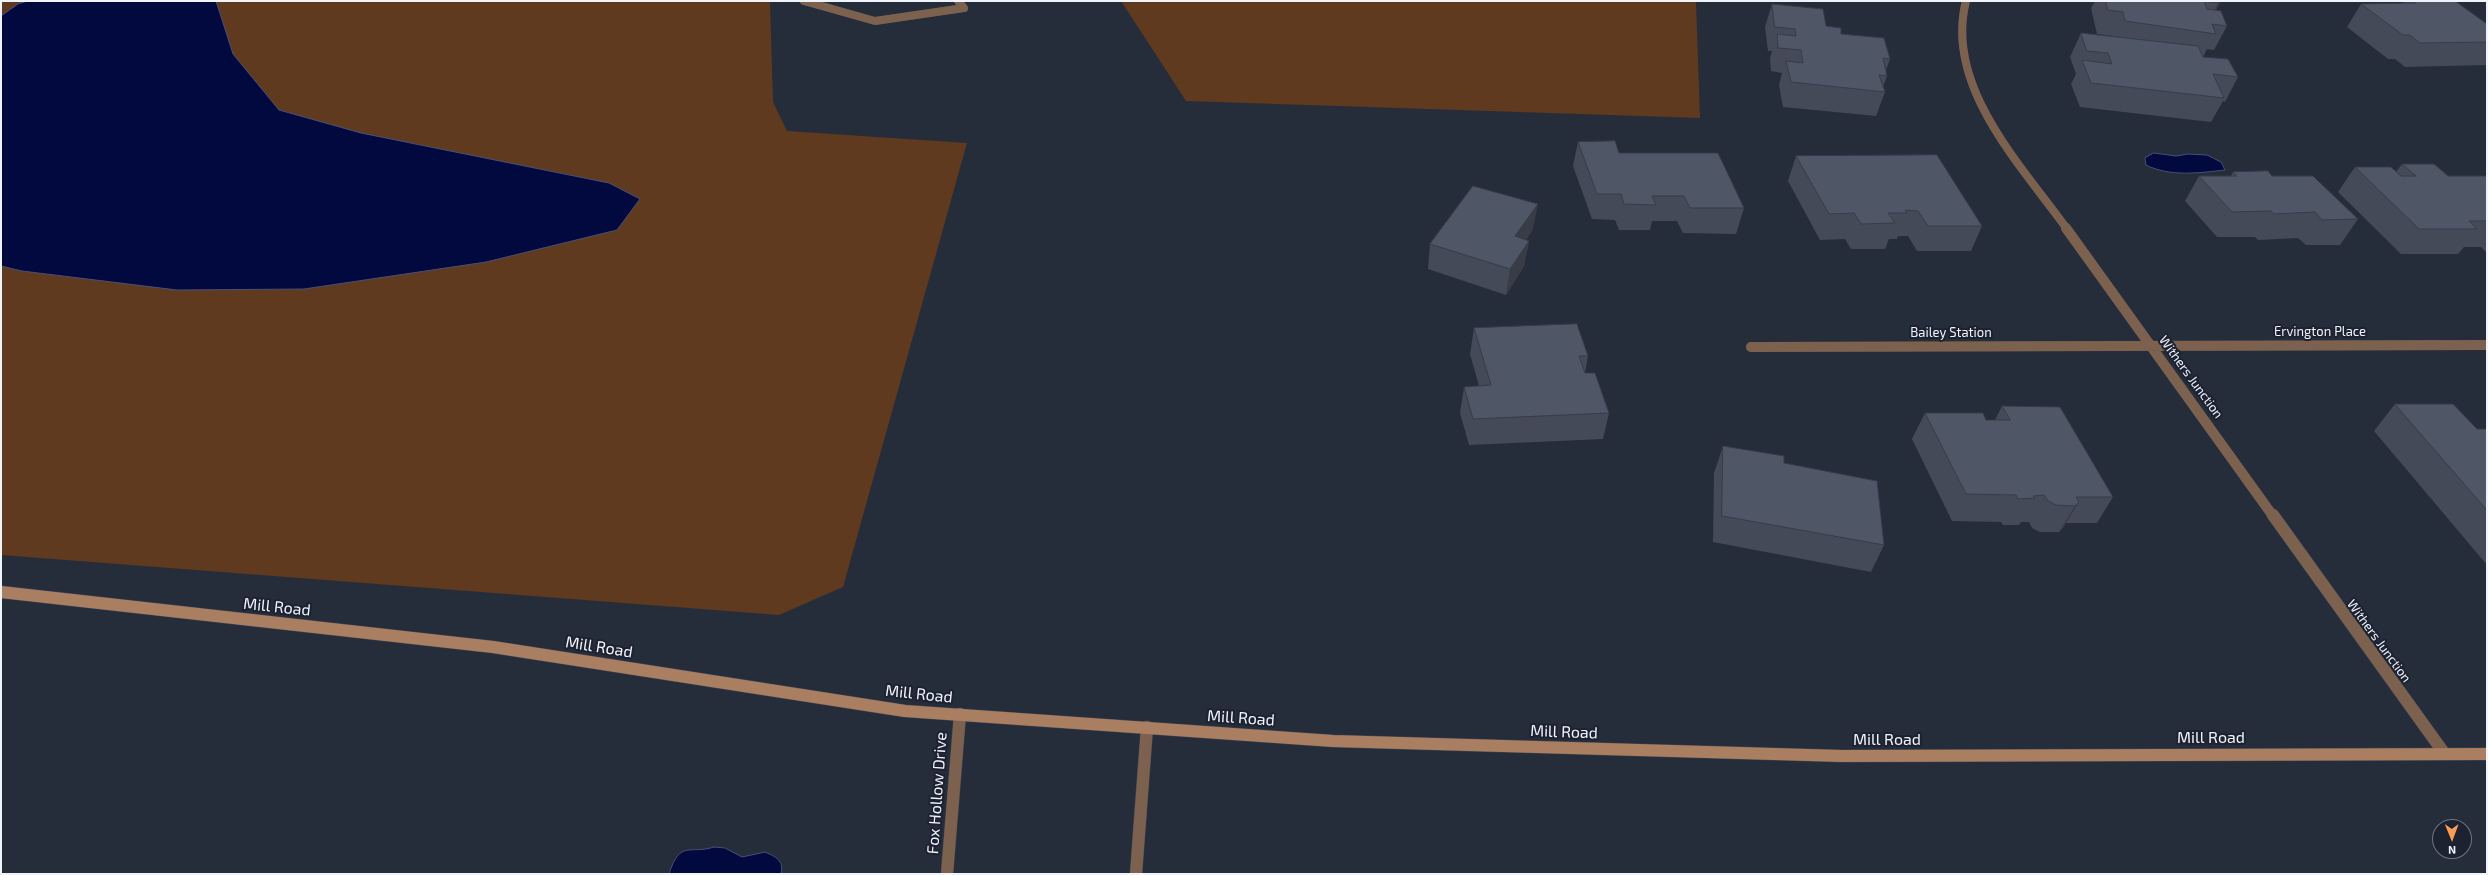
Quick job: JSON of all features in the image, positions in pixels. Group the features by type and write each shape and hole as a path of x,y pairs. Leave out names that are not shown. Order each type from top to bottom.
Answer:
{"street":[{"path":"804,1 875,21 964,8 958,1"},
{"name":"Withers Junction","path":"1966,1 1962,12 1959,34 1976,96 1995,129 2152,345 2444,753"},
{"name":"Ervington Place","path":"2152,345 2487,345"},
{"name":"Bailey Station","path":"1751,347 2152,345"},
{"name":"Mill Road","path":"1,592 493,647 905,711 1333,741 1842,756 2487,754"},
{"name":"Fox Hollow Drive","path":"948,874 960,714"},
{"path":"1136,874 1147,727"}],"shaded area":[{"path":"1,1 770,1 773,102 787,131 967,143 843,587 779,615 1,555"},
{"path":"28,1 216,1 233,54 279,110 361,133 609,183 640,199 617,230 486,262 304,289 177,290 22,271 1,266 1,16 18,4"},
{"path":"1121,1 1696,1 1700,118 1186,101"},
{"path":"2154,153 2176,156 2188,154 2207,155 2221,162 2225,170 2175,173 2155,169 2146,165 2145,158"},
{"path":"714,847 725,848 742,857 765,852 776,857 780,862 782,869 781,874 669,874 677,856 682,852 687,850"}],"building":[{"path":"2106,1 2204,1 2207,9 2221,11 2227,26 2212,24 2216,34 2125,21 2123,12 2108,10"},
{"path":"2204,1 2218,1 2218,3"},
{"path":"2413,1 2455,1 2487,24 2487,42 2420,43 2410,35 2403,35 2361,4 2415,3"},
{"path":"1772,4 1823,9 1826,26 1841,28 1841,34 1884,38 1890,59 1883,58 1887,76 1879,75 1885,92 1791,82 1786,61 1803,63 1801,50 1778,48 1777,34 1796,36 1795,29 1775,27"},
{"path":"2081,33 2198,46 2203,57 2228,59 2238,77 2213,74 2224,98 2091,83 2082,60 2112,64 2108,53 2087,51"},
{"path":"1615,141 1619,153 1718,153 1744,208 1690,208 1684,196 1652,196 1656,205 1624,204 1621,194 1597,194 1578,142"},
{"path":"1937,155 1982,226 1928,226 1918,211 1905,210 1907,213 1888,213 1895,223 1861,224 1854,213 1829,214 1796,156"},
{"path":"2402,164 2434,164 2448,176 2487,176 2487,221 2469,221 2477,229 2419,229 2355,167 2391,167 2401,176 2416,176"},
{"path":"2268,171 2272,176 2313,176 2358,219 2322,220 2315,212 2274,214 2271,211 2232,212 2199,176 2237,176 2233,172"},
{"path":"1473,186 1538,204 1515,236 1529,241 1510,269 1430,244"},
{"path":"1577,324 1588,356 1579,356 1585,373 1595,373 1609,413 1473,419 1464,387 1491,385 1474,328"},
{"path":"2395,404 2453,404 2477,429 2487,429 2487,510"},
{"path":"2002,406 2060,407 2113,497 2076,497 2079,502 2075,506 2056,505 2048,501 2044,495 2033,496 2035,498 2018,499 2016,495 1966,494 1925,413 1983,413 1986,420 2010,420"},
{"path":"1723,446 1784,456 1784,463 1877,481 1884,545 1722,516"}]}
